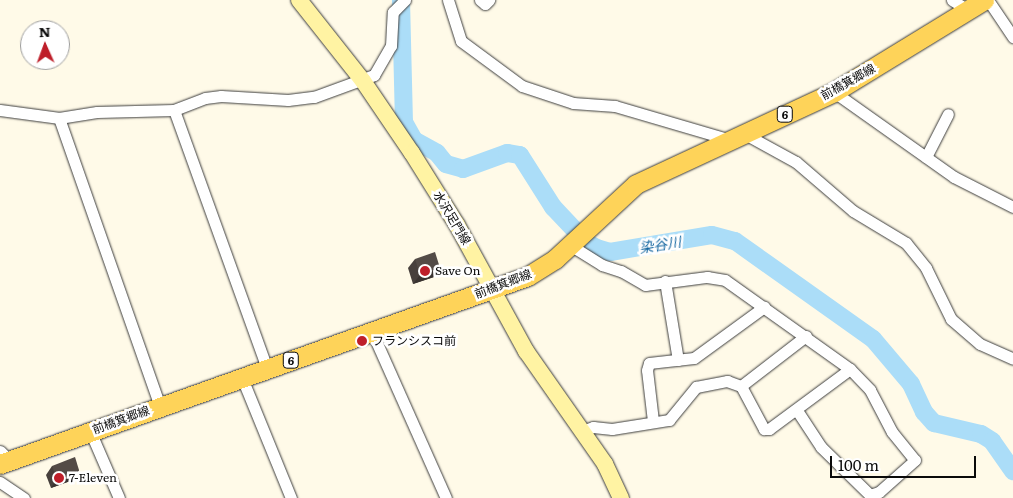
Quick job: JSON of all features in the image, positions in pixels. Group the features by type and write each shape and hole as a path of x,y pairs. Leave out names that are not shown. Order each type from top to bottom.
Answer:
{"main road":[{"name":"水沢足門線","path":"299,0 363,81 457,225 526,351 605,464 620,498"},
{"name":"前橋箕郷線","path":"3,458 90,431 242,378 492,289 544,267 636,184 735,136 834,92 960,5 986,0"}],"street":[{"path":"0,110 58,118 97,112 174,110 205,98 221,96 288,100 314,97 363,81 374,75 388,57 393,12 405,0"},
{"path":"462,0 450,3 461,42 522,86 573,103 615,106 735,136 796,162 853,211 906,243 926,268 951,319 980,344 1013,359"},
{"path":"480,0 485,4 489,0"},
{"path":"986,0 1013,37"},
{"path":"834,92 954,177 1013,207"},
{"path":"174,110 267,369"},
{"path":"926,157 948,114"},
{"path":"58,118 160,406"},
{"path":"572,243 602,265 622,271 645,285 707,276 725,280 850,369 870,390 892,432 915,460 875,495 870,495 821,447 796,409"},
{"path":"665,281 678,360"},
{"path":"653,421 647,370 649,363 694,358 711,348 764,307"},
{"path":"372,332 446,498"},
{"path":"741,386 806,336"},
{"path":"582,431 593,427 612,429 653,421 669,420 696,387 727,381 741,386 764,429 769,429 850,369"},
{"path":"242,378 291,498"},
{"path":"90,431 120,498"},
{"path":"0,482 24,498"}],"building":[{"path":"435,252 440,268 420,275 415,259"},
{"path":"75,457 79,470 57,479 52,466"}],"waterway":[{"name":"染谷川","path":"401,0 404,122 414,140 437,153 446,164 463,169 507,153 520,155 553,207 586,242 597,248 610,252 712,235 735,241 873,339 911,384 924,412 934,423 981,434 992,441 1013,471"}],"place":[{"name":"Save On","path":"425,271"},
{"name":"フランシスコ前","path":"362,341"},
{"name":"7-Eleven","path":"59,478"}]}
